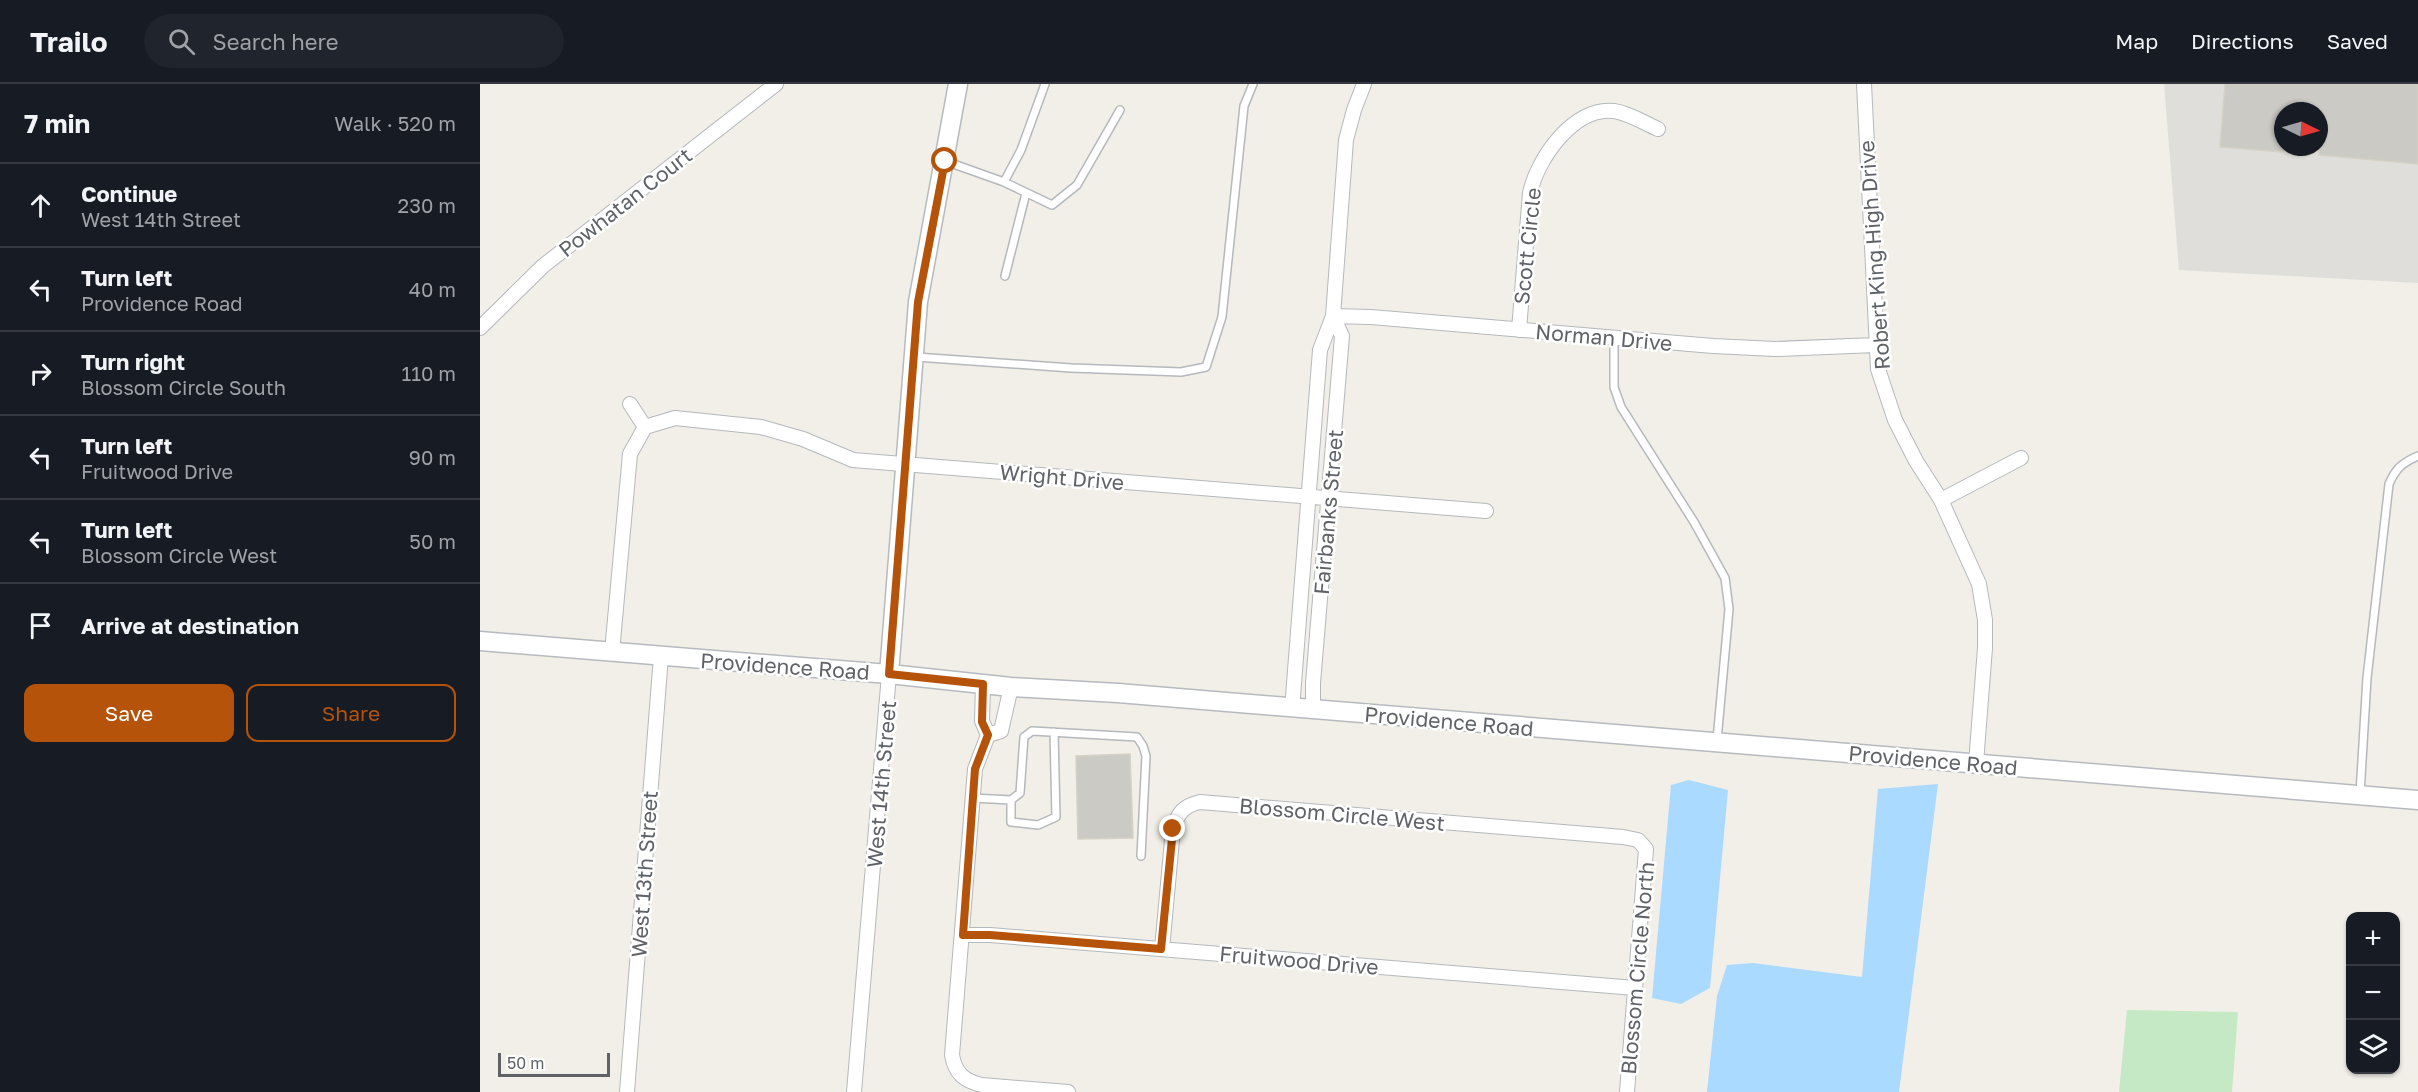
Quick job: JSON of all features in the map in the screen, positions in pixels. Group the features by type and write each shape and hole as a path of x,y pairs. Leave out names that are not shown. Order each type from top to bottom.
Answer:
{"street":[{"name":"Powhatan Court","path":"480,328 543,266 776,84"},
{"name":"West 14th Street","path":"854,1092 918,302 958,84"},
{"name":"Fairbanks Street","path":"1292,709 1320,350 1333,316 1344,159 1354,110 1364,84"},
{"name":"Robert King High Drive","path":"1864,84 1878,369 1895,420 1916,461 1941,500 1979,584 1985,620 1985,672 1976,763"},
{"name":"Scott Circle","path":"1519,330 1530,193 1533,178 1547,151 1566,131 1586,117 1603,110 1617,111 1658,129"},
{"name":"Fairbanks Street","path":"1313,711 1342,336 1333,316"},
{"name":"Norman Drive","path":"1333,316 1371,317 1775,349 1876,345"},
{"path":"612,652 630,454 645,427 630,404"},
{"name":"Wright Drive","path":"645,427 675,418 761,427 803,439 853,460 1486,511"},
{"path":"1941,500 2021,458"},
{"name":"Providence Road","path":"480,641 889,674 1011,687 1118,693 2418,801"},
{"name":"West 13th Street","path":"627,1092 661,656"},
{"path":"983,684 982,722 988,735 975,769 952,1055 954,1069 970,1083 1068,1092"},
{"path":"988,735 1001,731 1011,687"},
{"name":"Blossom Circle West","path":"1161,949 1173,829 1178,814 1189,805 1200,802 1623,837 1638,840 1644,844"},
{"name":"Blossom Circle North","path":"1627,1092 1646,849 1644,844"},
{"name":"Fruitwood Drive","path":"963,935 990,935 1635,988"}],"lane":[{"path":"1004,182 1021,150 1045,84"},
{"path":"914,357 1071,368 1181,372 1206,367 1222,317 1244,106 1253,84"},
{"path":"945,161 1004,182 1052,205 1077,185 1120,110"},
{"path":"1005,276 1026,193"},
{"path":"1614,337 1614,387 1621,407 1700,532 1725,578 1729,609 1717,743"},
{"path":"2360,796 2367,678 2389,484 2396,468 2418,456"},
{"path":"973,798 1011,800 1020,793 1024,738 1032,731 1137,737 1146,756 1141,856"},
{"path":"1011,800 1011,822 1038,825 1056,816 1054,732"}],"shaded area":[{"path":"2164,84 2418,84 2418,283 2179,270"}],"green space":[{"path":"2127,1010 2238,1012 2232,1092 2119,1092"}],"water":[{"path":"1689,780 1728,790 1710,988 1681,1004 1652,998 1671,785"},
{"path":"1938,784 1899,1092 1707,1092 1717,996 1727,965 1753,963 1862,977 1878,789"}],"building":[{"path":"2225,84 2418,84 2418,164 2328,156 2328,102 2274,102 2274,151 2220,147"},
{"path":"1130,754 1133,838 1078,839 1076,756"}],"route":[{"path":"945,161 918,302 889,674 983,684 982,722 988,735 975,769 963,935 990,935 1161,949 1173,829"}]}
